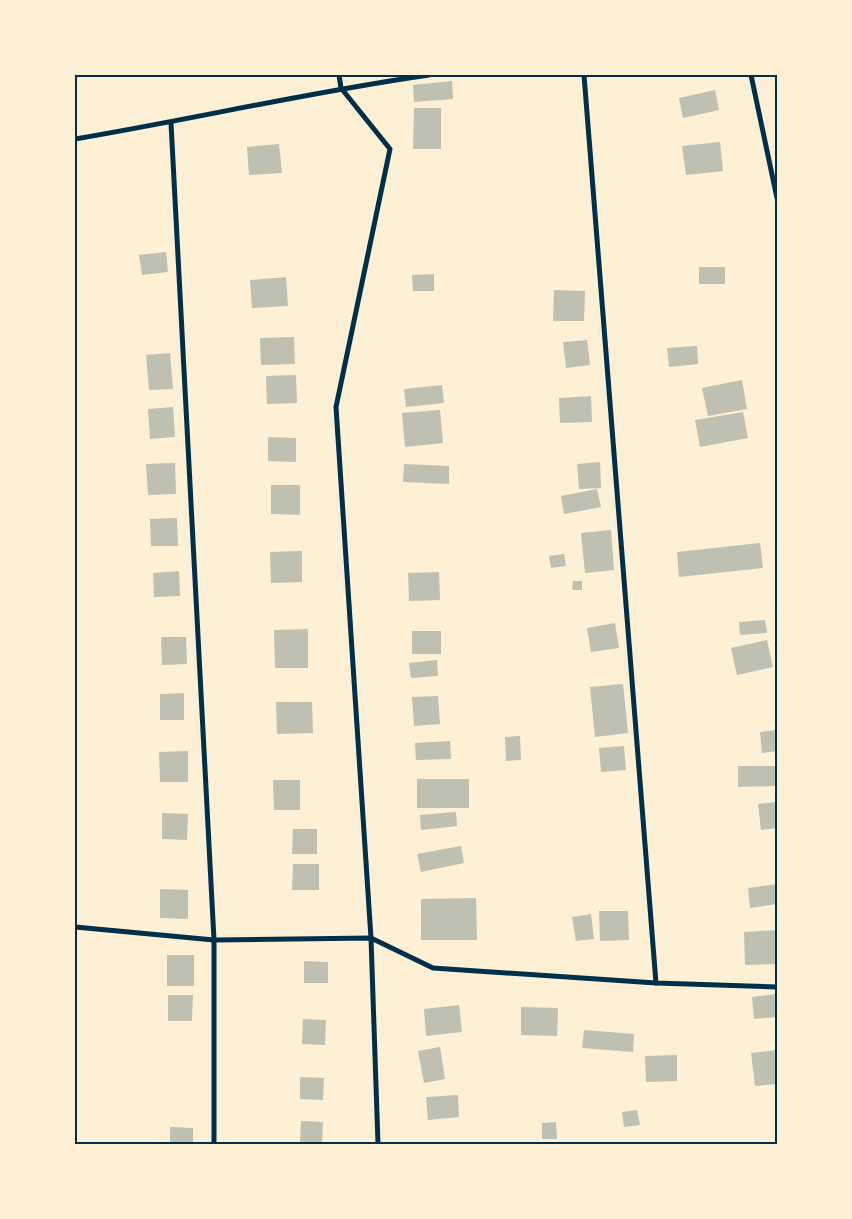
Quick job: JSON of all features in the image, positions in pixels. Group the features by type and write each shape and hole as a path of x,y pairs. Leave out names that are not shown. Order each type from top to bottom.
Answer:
{"street":[{"path":"339,75 341,88 390,149 336,407 371,938 378,1144"},
{"path":"75,139 171,123 341,88 429,75"},
{"path":"584,75 656,983"},
{"path":"751,75 777,198"},
{"path":"171,123 214,940 214,1144"},
{"path":"75,927 214,940 371,938 433,968 656,983 777,987"}],"building":[{"path":"452,81 453,99 414,102 413,85"},
{"path":"715,90 719,110 683,118 679,98"},
{"path":"414,108 441,108 441,149 413,149"},
{"path":"720,142 723,171 686,175 682,146"},
{"path":"279,144 282,173 249,175 247,147"},
{"path":"166,252 168,272 142,275 139,255"},
{"path":"699,267 725,267 725,284 699,284"},
{"path":"434,274 434,291 413,291 412,275"},
{"path":"286,277 288,306 252,308 250,280"},
{"path":"554,290 585,291 584,321 553,321"},
{"path":"294,337 295,364 261,365 260,338"},
{"path":"587,340 590,365 566,368 563,342"},
{"path":"697,346 698,364 669,367 667,348"},
{"path":"170,353 173,389 149,390 146,355"},
{"path":"296,375 297,403 267,404 266,376"},
{"path":"742,380 747,409 708,416 702,388"},
{"path":"442,385 444,403 406,407 404,389"},
{"path":"591,396 592,422 560,423 559,398"},
{"path":"173,407 175,437 150,439 148,409"},
{"path":"440,410 443,443 405,447 402,413"},
{"path":"743,412 748,438 700,447 695,420"},
{"path":"268,437 296,438 296,462 268,461"},
{"path":"600,462 601,488 579,489 577,464"},
{"path":"175,463 176,494 148,495 146,464"},
{"path":"404,464 449,466 449,484 403,482"},
{"path":"271,485 300,485 300,515 271,514"},
{"path":"597,489 601,507 564,514 561,496"},
{"path":"177,518 178,546 151,546 150,519"},
{"path":"611,530 614,570 585,573 581,533"},
{"path":"760,543 763,568 679,577 677,552"},
{"path":"302,551 302,582 271,583 270,552"},
{"path":"564,554 566,566 551,568 549,556"},
{"path":"179,571 180,596 154,597 153,573"},
{"path":"439,572 440,600 409,601 408,573"},
{"path":"573,581 582,581 582,590 572,590"},
{"path":"765,620 767,633 740,635 739,622"},
{"path":"615,623 619,648 591,652 587,628"},
{"path":"308,629 308,668 275,668 274,630"},
{"path":"412,631 441,631 441,654 412,654"},
{"path":"161,637 186,637 187,664 162,665"},
{"path":"767,640 773,667 737,675 731,648"},
{"path":"437,660 438,676 411,678 409,663"},
{"path":"623,684 628,733 595,737 590,687"},
{"path":"184,693 184,720 160,720 160,694"},
{"path":"438,696 440,724 414,726 412,697"},
{"path":"276,702 312,702 313,733 277,734"},
{"path":"777,730 777,751 762,753 760,732"},
{"path":"520,736 521,760 506,761 505,737"},
{"path":"450,741 451,759 416,760 415,743"},
{"path":"624,746 626,770 601,772 599,748"},
{"path":"188,751 188,782 160,782 159,752"},
{"path":"738,766 777,766 777,786 738,787"},
{"path":"417,779 469,779 469,808 417,808"},
{"path":"273,780 300,780 300,810 274,810"},
{"path":"777,802 777,828 761,830 758,804"},
{"path":"456,812 457,826 421,830 420,815"},
{"path":"162,813 188,814 187,840 162,839"},
{"path":"293,829 317,829 317,854 292,854"},
{"path":"461,846 464,863 421,872 417,854"},
{"path":"293,864 319,864 319,890 292,890"},
{"path":"777,884 777,904 750,908 748,888"},
{"path":"160,889 188,890 188,919 160,918"},
{"path":"476,898 477,940 421,940 421,899"},
{"path":"599,911 628,911 629,940 600,941"},
{"path":"591,914 594,939 576,941 572,917"},
{"path":"777,930 777,964 745,965 744,932"},
{"path":"167,955 194,955 194,986 167,986"},
{"path":"304,961 328,962 328,983 304,983"},
{"path":"777,994 777,1017 754,1019 752,997"},
{"path":"168,995 193,995 192,1021 168,1021"},
{"path":"459,1005 462,1032 426,1036 424,1009"},
{"path":"521,1007 558,1008 557,1036 521,1035"},
{"path":"303,1019 326,1020 325,1045 302,1044"},
{"path":"584,1030 634,1034 633,1052 582,1048"},
{"path":"440,1047 445,1079 424,1083 418,1051"},
{"path":"777,1050 777,1084 755,1086 751,1053"},
{"path":"677,1055 677,1081 646,1082 645,1056"},
{"path":"300,1077 324,1078 323,1100 300,1099"},
{"path":"458,1095 459,1117 428,1120 426,1097"},
{"path":"637,1110 640,1125 624,1127 622,1112"},
{"path":"301,1121 323,1122 322,1144 300,1144"},
{"path":"556,1122 557,1139 542,1139 542,1123"},
{"path":"170,1127 193,1128 193,1144 170,1144"}]}
